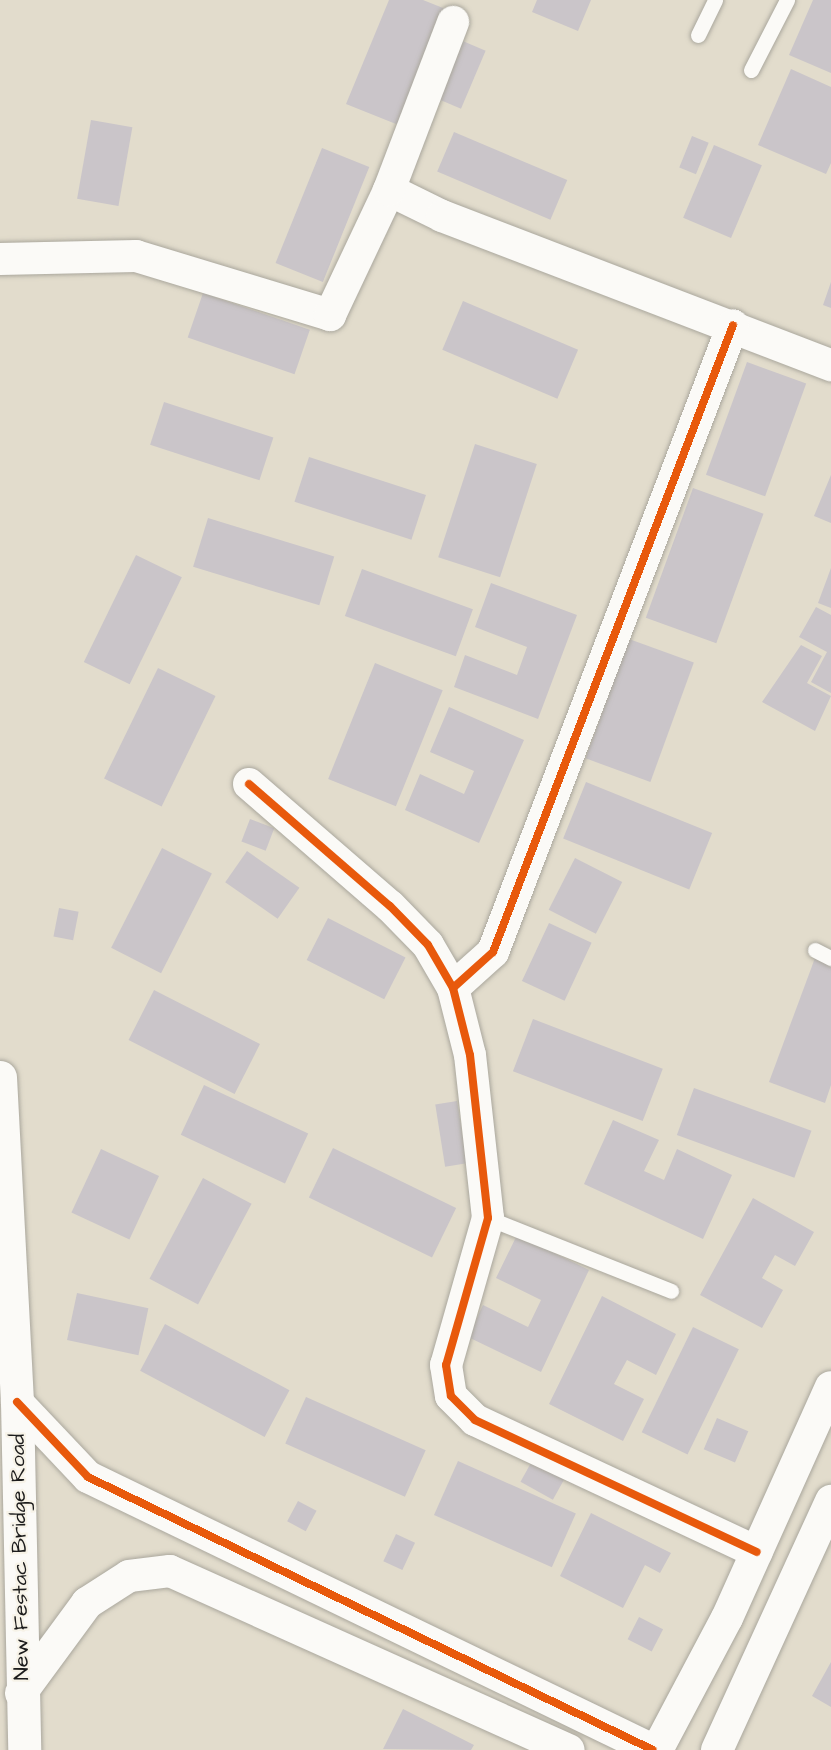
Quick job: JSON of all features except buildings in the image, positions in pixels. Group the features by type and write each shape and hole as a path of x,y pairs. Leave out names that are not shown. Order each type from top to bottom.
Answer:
{"main road":[{"name":"New Festac Bridge Road","path":"0,1077 17,1402 21,1693 24,1750"}],"street":[{"path":"0,259 136,256 330,315 389,190 453,22"},
{"path":"389,190 442,216 733,325 831,365"},
{"path":"453,988 493,952 733,325"},
{"path":"249,784 405,921 428,945 453,988 470,1055 488,1218 446,1365 450,1396 475,1420 757,1552"},
{"path":"17,1402 88,1477 655,1750 757,1552 831,1387"},
{"path":"717,1750 831,1501"},
{"path":"21,1693 87,1603 129,1576 170,1571 568,1750"}],"lane":[{"path":"698,35 715,0"},
{"path":"751,70 787,0"},
{"path":"815,950 831,958"},
{"path":"488,1218 671,1291"}],"cycle path":[{"path":"453,988 493,952 733,325"},
{"path":"249,784 390,906 428,945 453,988 470,1055 488,1218 446,1365 451,1396 475,1420 757,1552"},
{"path":"17,1402 88,1477 653,1750"}]}
